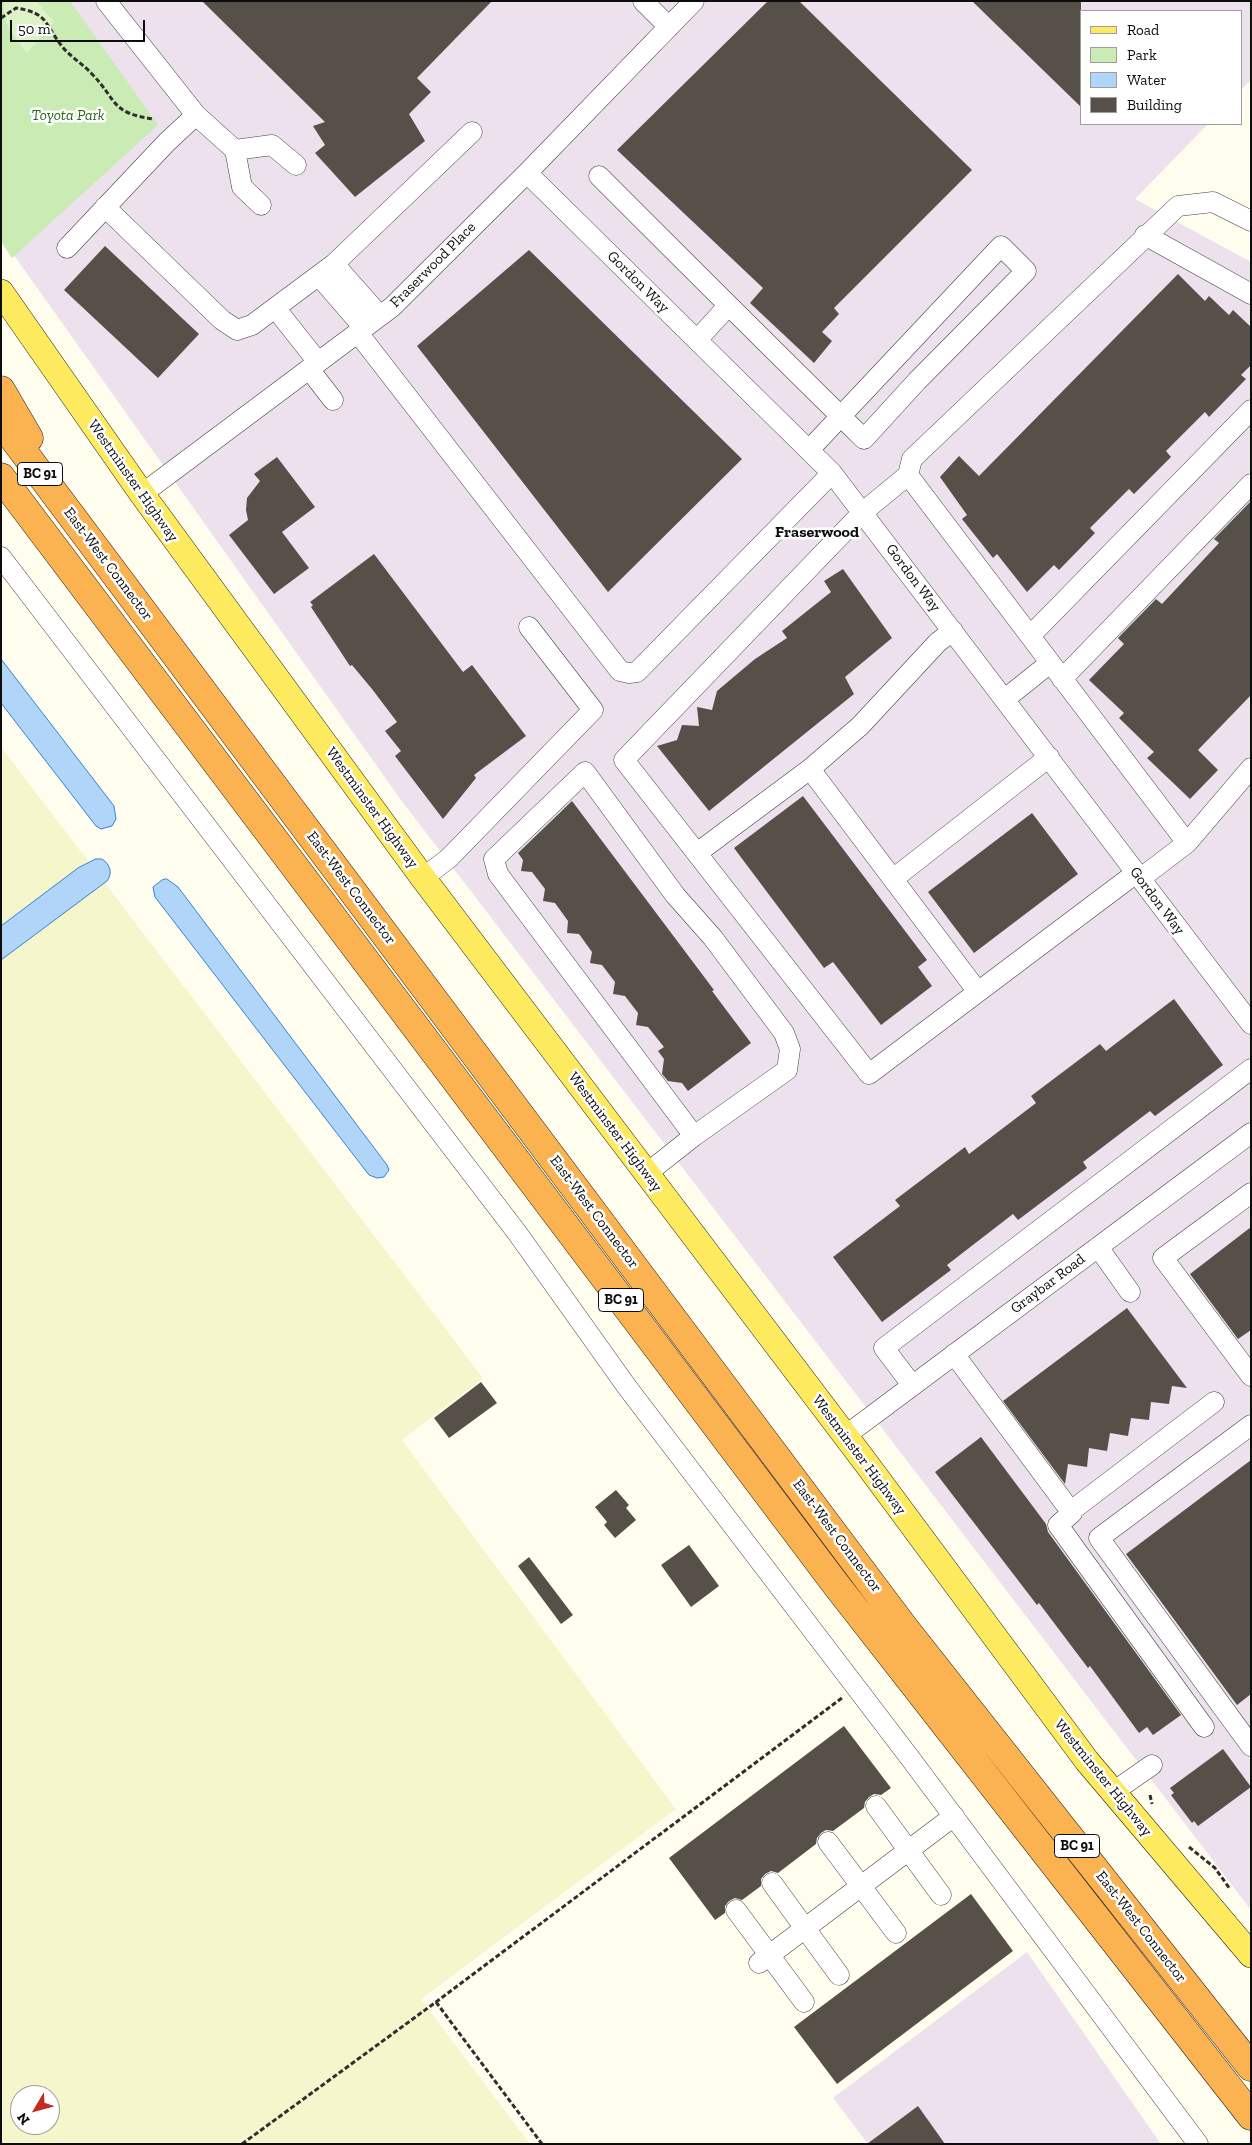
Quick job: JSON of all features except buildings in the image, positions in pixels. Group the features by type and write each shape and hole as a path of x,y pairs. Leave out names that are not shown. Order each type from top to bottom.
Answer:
{"highway":[{"path":"1,390 80,526"},
{"name":"East-West Connector","path":"1,422 903,1626 1251,2066"},
{"name":"East-West Connector","path":"1,477 837,1586 1251,2116"}],"main road":[{"name":"Westminster Highway","path":"1,292 142,494 423,878 845,1436 1087,1762 1251,1955"}],"street":[{"path":"106,1 196,115 235,150 242,187 261,205"},
{"path":"643,1 669,27"},
{"name":"Fraserwood Place","path":"142,494 392,308 527,173 694,1"},
{"path":"67,248 167,142 196,115"},
{"path":"106,207 222,320 237,330 252,326 326,270 472,132"},
{"path":"235,150 272,145 296,165"},
{"name":"Gordon Way","path":"527,173 832,473 1251,1024"},
{"path":"599,176 728,306 840,416 864,439 917,381 1026,270 1001,246 840,416 809,450"},
{"path":"1251,221 1213,202 1178,206 912,460 908,475 863,512 624,760 869,1074 978,992 1187,843 1251,768"},
{"path":"1145,236 1251,294"},
{"path":"326,270 380,316"},
{"path":"326,270 361,330 620,671 637,672 832,473"},
{"path":"697,340 728,306"},
{"path":"276,309 333,400"},
{"path":"1030,636 1251,410"},
{"path":"908,475 1187,843"},
{"path":"1005,699 1056,671 1251,484"},
{"path":"1,557 489,1197 627,1386 954,1816 1198,2144"},
{"path":"423,878 449,858 593,710 529,627"},
{"path":"697,853 810,769 860,726 938,642 953,631"},
{"path":"893,879 1049,757"},
{"path":"810,769 978,992"},
{"path":"646,1174 694,1136 787,1070 790,1049 784,1033 713,938 675,895 585,772 494,859 498,874 694,1136"},
{"path":"912,1386 884,1348 1251,1069"},
{"name":"Graybar Road","path":"845,1436 1251,1133"},
{"path":"1250,1373 1163,1258 1251,1193"},
{"path":"1098,1247 1130,1292"},
{"path":"954,1354 1071,1511"},
{"path":"1204,1727 1058,1525 1072,1513 1071,1511 1214,1402"},
{"path":"1251,1425 1099,1538 1251,1746"},
{"path":"1113,1792 1152,1765"},
{"path":"876,1806 941,1895"},
{"path":"764,1959 954,1816"},
{"path":"828,1842 896,1933"},
{"path":"772,1884 839,1975"},
{"path":"736,1910 764,1959 804,2002"}],"path":[{"path":"1,18 16,8 34,11 51,28 61,46 93,74 116,106 135,116 154,119"},
{"path":"242,2144 436,2002 856,1688"},
{"path":"1150,1796 1153,1806"},
{"path":"1189,1846 1215,1868 1230,1889"},
{"path":"436,2002 542,2144"}],"shaded area":[{"path":"1,1 1251,1 1251,80 1242,89 1242,10 1080,10 1080,125 1207,125 1135,199 1251,262 1251,1910 401,800 1,237"},
{"path":"1027,1952 1161,2144 868,2144 833,2098"}],"green space":[{"name":"Toyota Park","path":"1,1 70,1 158,125 12,258 1,242"},
{"path":"5,1 36,1 54,22 27,53 13,35 7,22 4,8"},
{"path":"1,747 483,1378 402,1440 676,1809 421,1999 530,2144 1,2144"}],"water":[{"path":"1,659 114,806 116,819 112,826 101,829 96,826 1,703"},
{"path":"96,859 102,859 109,866 110,875 107,881 1,960 1,926 78,868"},
{"path":"167,879 178,887 387,1165 389,1170 384,1177 377,1178 369,1175 155,897 153,887 162,880"}],"district":[{"name":"Fraserwood","path":"817,532"}]}
